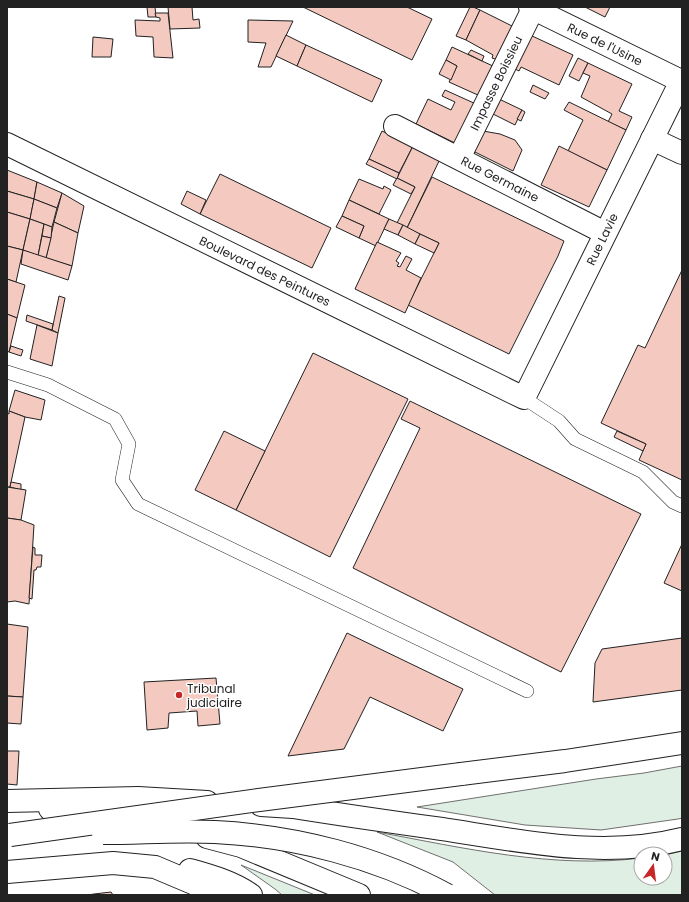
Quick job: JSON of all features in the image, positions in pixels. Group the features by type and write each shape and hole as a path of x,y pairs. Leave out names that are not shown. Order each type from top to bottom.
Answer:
{"main road":[{"name":"Rue de l'Usine","path":"532,8 681,81"},
{"name":"Impasse Boissieu","path":"459,158 532,8"},
{"name":"Rue Lavie","path":"524,398 681,81"},
{"name":"Rue Germaine","path":"395,126 605,232"},
{"path":"652,139 682,153"},
{"name":"Boulevard des Peintures","path":"7,144 524,398"},
{"path":"9,835 259,800 565,761 682,743"},
{"path":"7,801 38,799 138,798 293,807 524,843 571,848 639,846 682,839"},
{"path":"7,808 77,810 176,828 241,846 359,895"},
{"path":"9,835 158,833 188,831 217,832 265,837 311,845 366,861 426,884 447,895"},
{"path":"7,872 113,863 155,866 189,870 221,880 245,890 251,895"},
{"path":"155,866 200,886 216,895"}],"lane":[{"path":"7,372 48,385 115,419 129,444 122,480 138,504 527,691"},
{"path":"524,398 559,421 575,439 643,472 673,502 682,506"}],"green space":[{"path":"682,766 682,818 678,819 601,830 525,825 417,807 644,773"},
{"path":"377,832 476,850 542,859 608,861 633,859 633,886 673,886 673,853 682,851 682,895 495,895 453,862"},
{"path":"241,865 315,895 282,895"}],"building":[{"path":"147,7 155,7 156,17 148,17"},
{"path":"168,7 192,7 193,20 199,19 200,28 170,29"},
{"path":"303,7 407,7 432,19 412,60"},
{"path":"470,7 480,10 466,40 456,36"},
{"path":"585,7 610,7 605,17"},
{"path":"480,10 514,27 498,60 492,58 493,55 466,40"},
{"path":"155,13 168,13 173,58 154,57 153,37 136,36 135,20 160,21 160,18 156,17"},
{"path":"248,20 293,21 271,67 258,67 266,43 248,42"},
{"path":"286,35 306,45 297,66 276,56"},
{"path":"530,35 573,55 559,85 521,67 519,71 513,68"},
{"path":"93,37 113,39 111,57 92,57"},
{"path":"306,45 382,80 372,102 297,66"},
{"path":"452,47 495,67 480,96 449,82 457,66 446,60"},
{"path":"471,50 484,56 482,61 468,54"},
{"path":"578,58 588,63 579,81 569,76"},
{"path":"446,60 457,66 451,80 439,74"},
{"path":"588,63 632,84 619,111 632,117 626,130 608,122 612,114 581,97 590,76 583,73"},
{"path":"533,85 549,93 545,99 530,92"},
{"path":"445,90 476,104 457,144 416,124 428,99 451,110 455,102 442,96"},
{"path":"499,99 522,110 515,125 491,113"},
{"path":"569,102 626,130 607,170 568,151 583,120 564,110"},
{"path":"522,110 525,112 521,121 517,119"},
{"path":"382,131 413,146 399,173 369,159"},
{"path":"483,131 500,134 515,140 522,150 513,171 473,151"},
{"path":"413,146 440,159 407,228 397,223 415,187 397,178"},
{"path":"559,146 607,170 589,207 541,185"},
{"path":"369,159 399,173 397,179 366,164"},
{"path":"7,170 37,182 34,199 7,191"},
{"path":"220,174 331,228 312,268 200,214"},
{"path":"432,177 564,241 509,354 408,305 439,243 407,228"},
{"path":"397,178 415,187 411,194 393,185"},
{"path":"359,179 383,189 384,186 391,190 379,214 349,200"},
{"path":"37,182 62,193 57,208 34,199"},
{"path":"7,191 34,199 30,219 7,212"},
{"path":"187,191 206,200 200,214 181,204"},
{"path":"62,193 84,206 78,233 54,222"},
{"path":"34,199 57,208 52,227 30,219"},
{"path":"349,200 389,219 376,246 359,238 364,226 342,216"},
{"path":"7,212 30,219 23,250 7,246"},
{"path":"342,216 364,226 359,238 336,227"},
{"path":"30,219 44,224 38,256 23,250"},
{"path":"389,219 403,225 398,235 384,229"},
{"path":"54,222 78,233 72,266 46,258"},
{"path":"44,224 52,227 51,238 42,236"},
{"path":"403,225 420,234 415,244 398,235"},
{"path":"420,234 439,243 434,253 415,244"},
{"path":"42,236 51,238 46,258 38,256"},
{"path":"377,242 401,253 396,261 399,263 397,266 400,267 406,256 412,259 406,270 421,278 405,313 355,289"},
{"path":"7,246 23,250 16,282 7,279"},
{"path":"23,250 72,266 68,280 21,264"},
{"path":"682,270 682,480 639,460 646,444 601,423 638,345 645,348"},
{"path":"7,279 25,285 17,318 7,314"},
{"path":"59,296 65,298 58,333 52,330"},
{"path":"7,314 17,318 9,352 7,351"},
{"path":"27,315 53,324 52,330 26,321"},
{"path":"37,325 58,333 52,366 30,359"},
{"path":"11,346 23,350 21,356 9,352"},
{"path":"313,353 408,399 330,557 236,510"},
{"path":"15,390 45,400 41,420 25,417 9,411"},
{"path":"410,401 641,514 561,672 353,568 420,428 401,419"},
{"path":"9,411 25,417 10,487 7,487 7,413 9,414"},
{"path":"224,431 265,451 236,510 195,490"},
{"path":"617,431 646,444 643,451 614,437"},
{"path":"11,482 21,484 21,490 10,487"},
{"path":"7,487 26,490 21,520 7,518"},
{"path":"7,518 21,520 34,525 29,604 15,601 7,602"},
{"path":"682,544 682,591 664,583"},
{"path":"33,547 35,548 35,555 42,555 41,567 37,567 36,570 34,570 32,599 29,598"},
{"path":"7,624 28,627 23,697 7,696"},
{"path":"347,633 463,689 443,731 370,697 344,749 288,756"},
{"path":"682,638 682,690 593,702 595,663 602,649"},
{"path":"216,678 220,724 198,726 197,711 169,713 168,728 147,730 144,682"},
{"path":"7,696 23,697 21,724 7,723"},
{"path":"7,751 19,751 17,785 7,784"},
{"path":"111,892 113,895 87,895 94,894"}],"place":[{"name":"Tribunal judiciaire","path":"179,695"}]}
